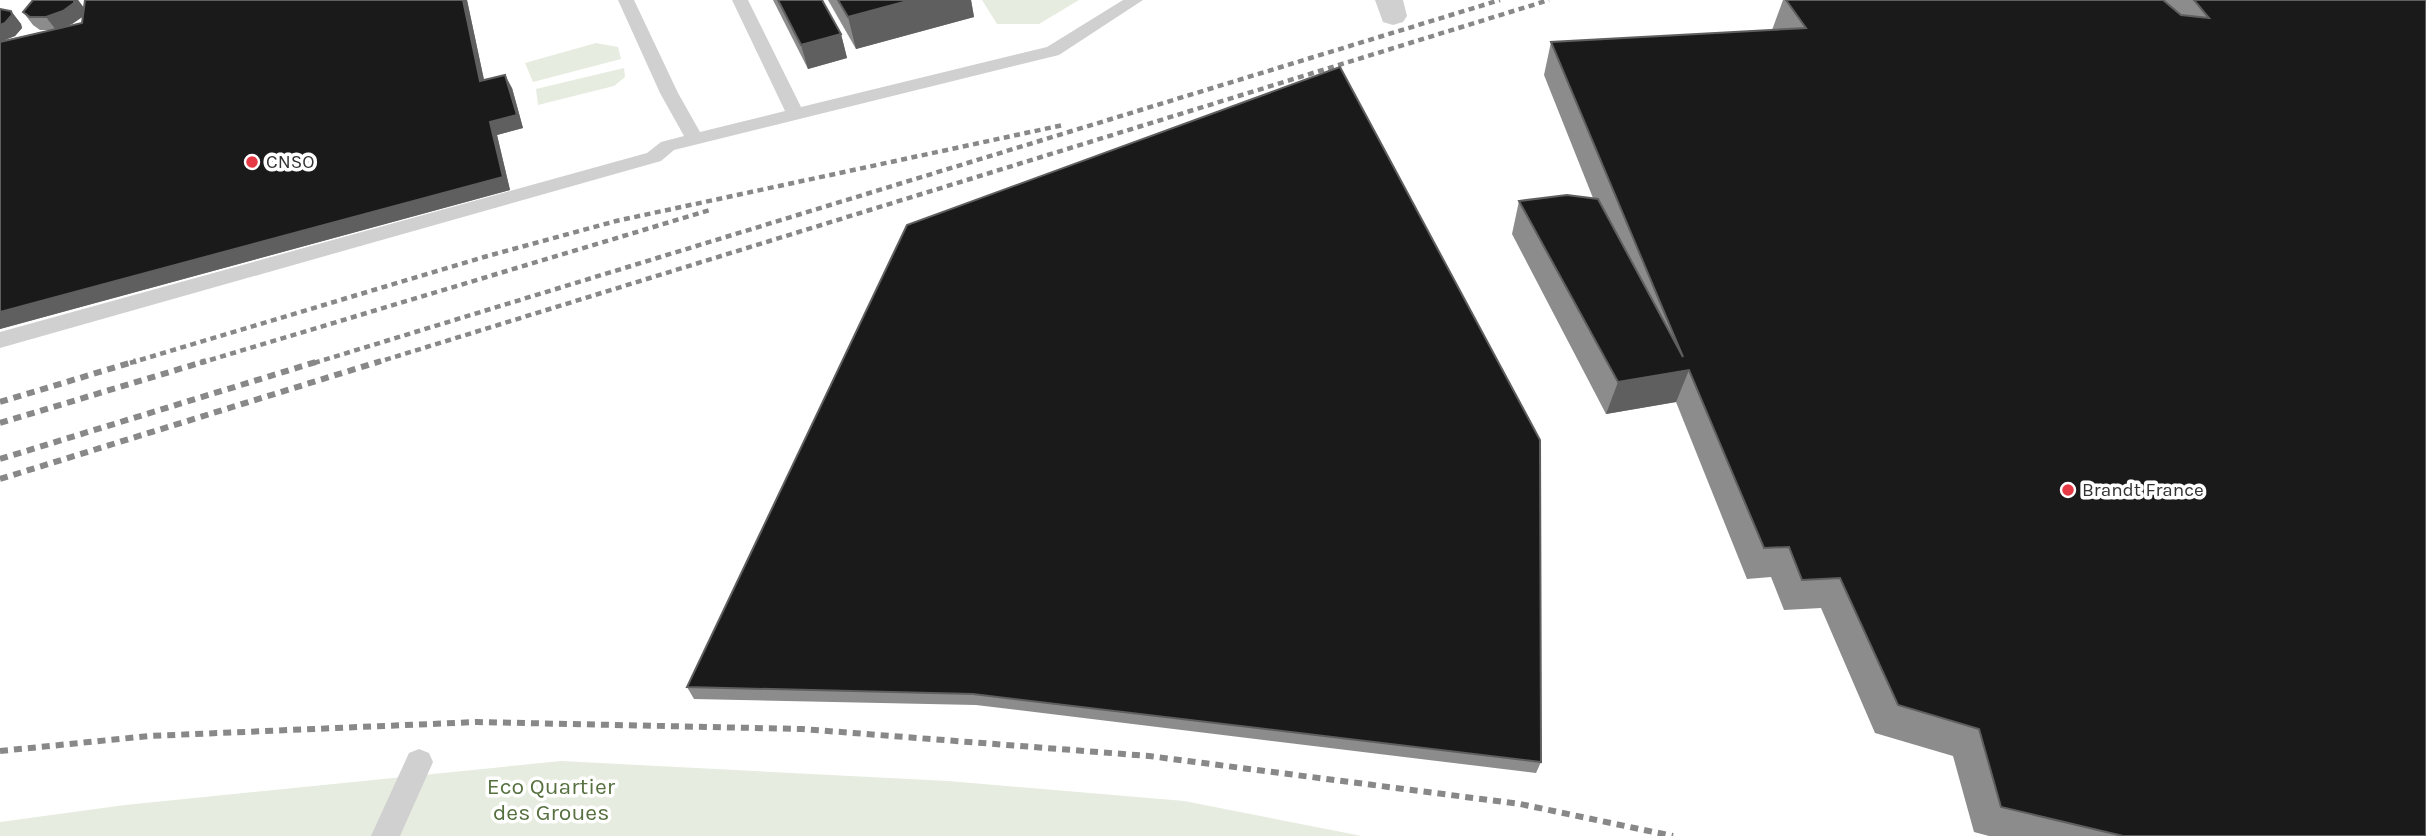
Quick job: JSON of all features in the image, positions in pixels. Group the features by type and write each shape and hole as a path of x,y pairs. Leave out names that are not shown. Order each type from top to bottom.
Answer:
{"lane":[{"path":"626,0 669,93 695,139"},
{"path":"740,0 795,113"},
{"path":"0,340 654,157 668,146 1053,51 1135,0"},
{"path":"385,836 419,762"}],"green space":[{"path":"982,0 1079,0 1039,24 997,24"},
{"path":"596,43 618,47 621,59 533,82 525,63"},
{"path":"624,68 625,77 614,86 538,105 536,89"},
{"name":"Eco Quartier des Groues","path":"561,761 948,781 1184,801 1362,836 0,836 0,822 125,805"}],"building":[{"path":"33,0 74,0 74,3 63,11 46,17 30,17 23,12"},
{"name":"CNSO","path":"85,0 463,0 480,81 505,75 517,115 490,122 503,177 0,312 0,42 82,23"},
{"path":"778,0 822,0 841,34 801,45"},
{"path":"838,0 911,0 848,17"},
{"name":"Brandt France","path":"1786,0 2163,0 2181,15 2209,18 2194,0 2426,0 2426,836 2123,836 2001,807 1979,729 1898,705 1840,578 1802,580 1789,547 1764,548 1689,370 1618,382 1519,201 1567,195 1598,199 1683,357 1551,42 1806,28"},
{"path":"0,9 11,11 12,15 0,25"},
{"path":"1340,67 1540,440 1541,762 973,694 687,687 907,225"}],"railway":[{"path":"314,363 1500,0"},
{"path":"375,363 1549,0"},
{"path":"130,363 484,257 616,221 1063,125"},
{"path":"200,363 710,210"},
{"path":"0,402 136,361"},
{"path":"0,423 206,361"},
{"path":"0,459 319,361"},
{"path":"0,479 381,361"},
{"path":"0,751 149,736 477,722 802,729 1149,756 1520,804 1673,836"}],"place":[{"name":"CNSO","path":"252,162"},
{"name":"Brandt France","path":"2068,490"}]}
